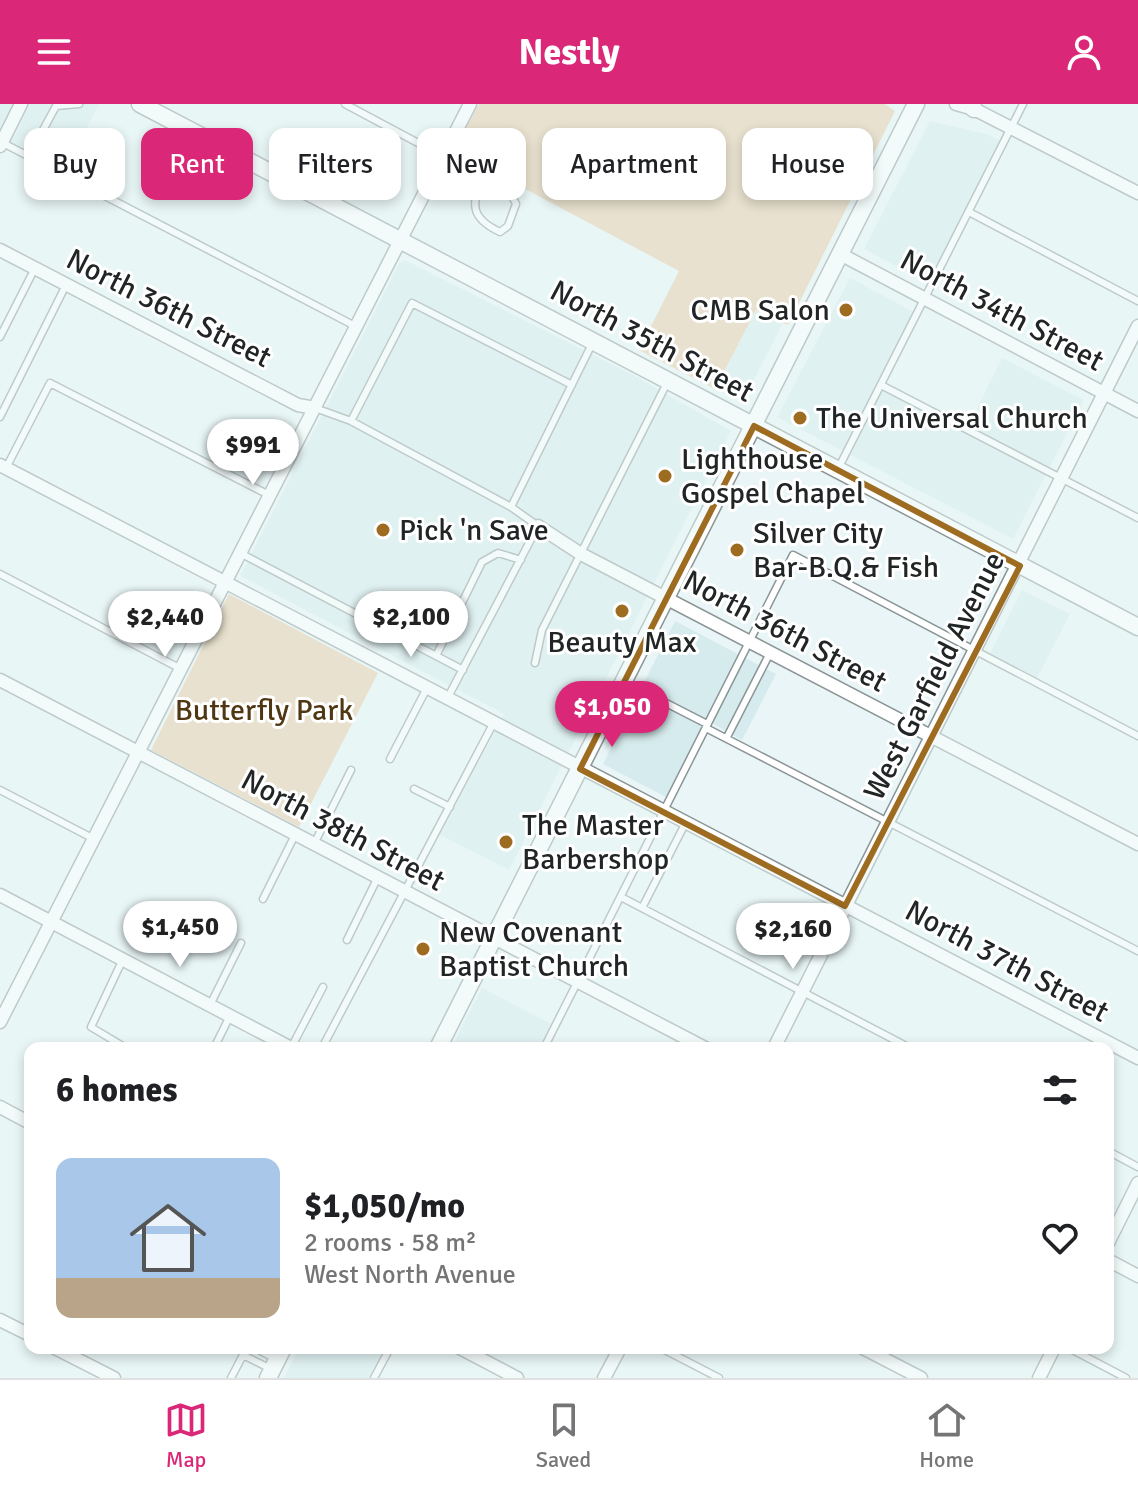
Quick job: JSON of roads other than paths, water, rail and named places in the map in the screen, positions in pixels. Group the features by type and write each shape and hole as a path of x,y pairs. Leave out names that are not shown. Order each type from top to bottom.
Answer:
{"main road":[{"name":"North 35th Street","path":"140,104 1138,627"},
{"path":"441,1042 916,104"}],"street":[{"path":"1,143 21,104"},
{"path":"458,128 470,104"},
{"path":"956,104 972,106 1138,193"},
{"path":"0,1022 4,1002 94,839 420,200"},
{"name":"North 36th Street","path":"0,250 298,405 315,408"},
{"name":"North 34th Street","path":"842,255 1138,411"},
{"name":"West Garfield Avenue","path":"777,1042 1020,566 1138,326"},
{"name":"North 37th Street","path":"3,467 1107,1042"},
{"name":"North 36th Street","path":"538,526 581,554 1138,844"},
{"name":"North 38th Street","path":"0,680 693,1042"},
{"path":"0,895 280,1042"},
{"name":"North 37th Street","path":"1114,1046 1138,1058"},
{"path":"0,1107 24,1120"},
{"path":"1114,1231 1138,1183"},
{"path":"1114,1263 1138,1276"},
{"path":"0,1320 24,1332"},
{"path":"67,1354 114,1378"},
{"path":"471,1354 517,1378"},
{"path":"604,1378 617,1354"},
{"path":"875,1354 921,1378"},
{"path":"1039,1378 1051,1354"}],"lane":[{"path":"44,128 56,106 79,104"},
{"path":"345,104 417,141"},
{"path":"837,470 1023,104"},
{"path":"1,143 356,327"},
{"path":"481,177 510,192 516,204 508,226 500,232 479,221 474,214 473,204 481,177"},
{"path":"969,212 1138,301"},
{"path":"0,337 35,268"},
{"path":"0,417 66,285"},
{"path":"351,421 412,303 572,385"},
{"path":"511,507 593,342"},
{"path":"535,663 542,630 668,381"},
{"path":"3,467 50,383 269,495"},
{"path":"881,385 1138,518"},
{"path":"315,408 351,421 511,507 538,526 447,699"},
{"path":"240,553 463,670"},
{"path":"436,656 482,562 498,553 521,560"},
{"path":"547,1042 793,555 1138,736"},
{"path":"0,574 181,669"},
{"path":"727,737 770,653"},
{"path":"624,681 1138,951"},
{"path":"390,759 427,688"},
{"path":"325,1042 493,724"},
{"path":"314,844 351,770"},
{"path":"414,789 450,807"},
{"path":"0,790 94,839"},
{"path":"642,908 685,824"},
{"path":"263,899 296,834"},
{"path":"347,940 378,877"},
{"path":"621,897 899,1042"},
{"path":"210,1005 241,943"},
{"path":"116,1042 91,1027 123,959"},
{"path":"294,1042 323,987"},
{"path":"217,1042 230,1016"},
{"path":"1114,1154 1138,1167"},
{"path":"374,1378 387,1354"},
{"path":"673,1354 719,1378"},
{"path":"1080,1354 1126,1378"},
{"path":"231,1378 243,1355 275,1364"}],"place":[{"name":"CMB Salon","path":"846,310"},
{"name":"The Universal Church","path":"800,418"},
{"name":"Lighthouse Gospel Chapel","path":"665,476"},
{"name":"Pick 'n Save","path":"383,530"},
{"name":"Silver City Bar-B.Q.& Fish","path":"737,550"},
{"name":"Beauty Max","path":"622,611"},
{"name":"The Master Barbershop","path":"506,842"},
{"name":"New Covenant Baptist Church","path":"423,949"}],"park label":[{"name":"Butterfly Park","path":"264,710"}]}
